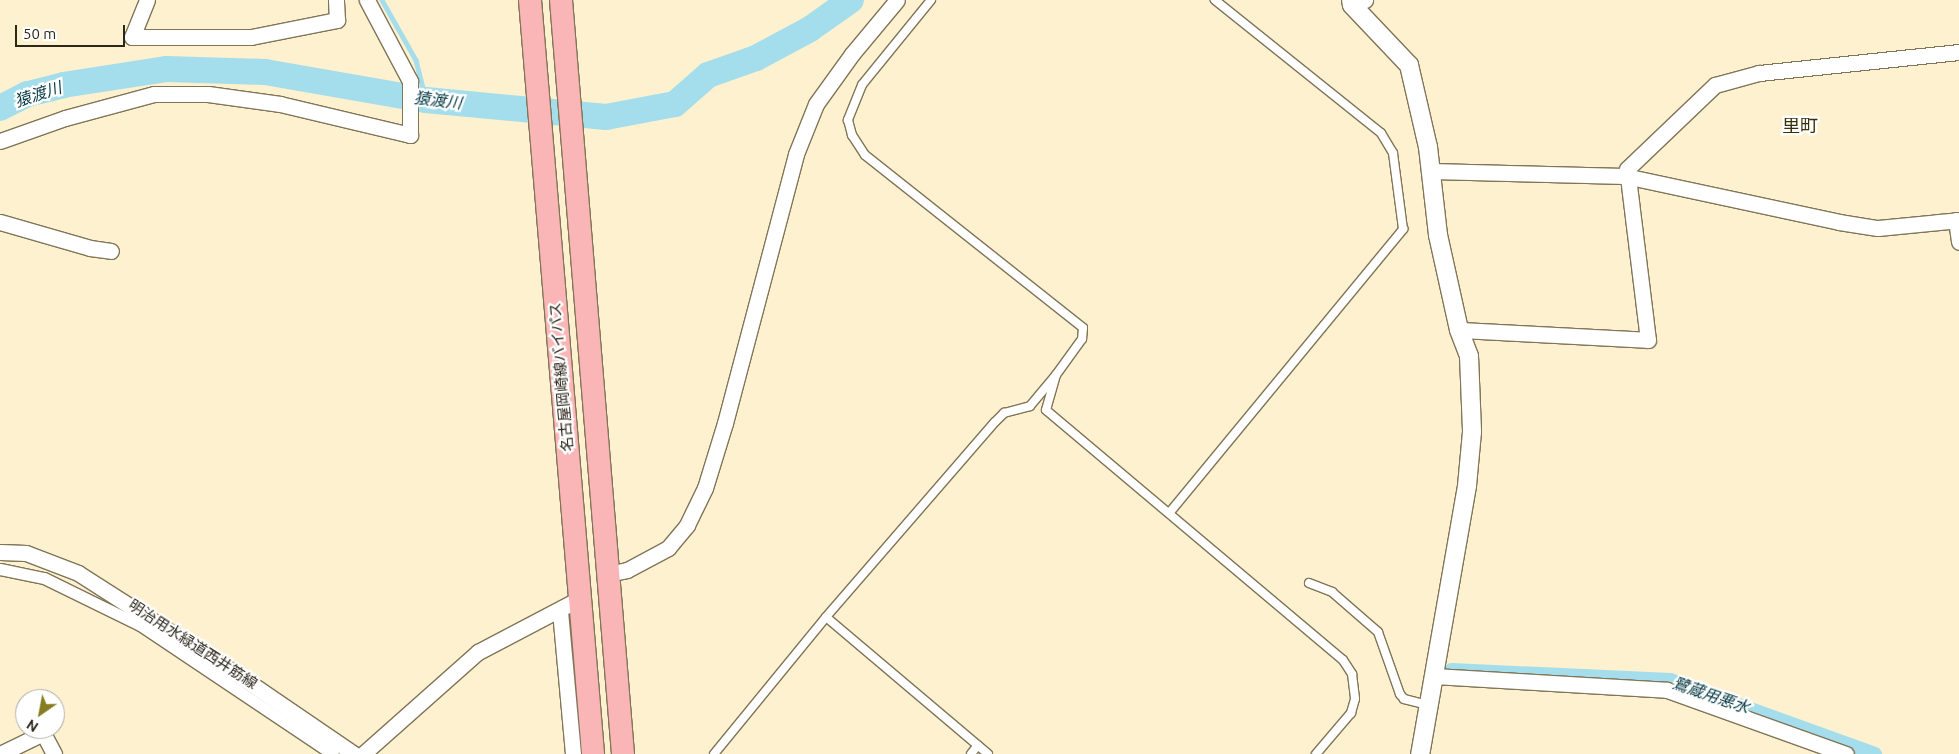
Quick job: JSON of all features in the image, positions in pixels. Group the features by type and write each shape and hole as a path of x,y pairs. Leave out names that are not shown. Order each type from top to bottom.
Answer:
{"main road":[{"name":"名古屋岡崎線バイパス","path":"530,0 593,754"},
{"name":"名古屋岡崎線バイパス","path":"561,0 623,754"}],"street":[{"path":"147,0 132,37 252,36 337,20 336,0"},
{"path":"0,141 65,118 154,94 208,94 280,104 410,135 410,81 367,0"},
{"path":"608,574 627,570 668,548 687,525 705,488 725,424 796,154 816,104 852,54 898,0"},
{"path":"1356,2 1409,65 1421,109 1432,171 1438,235 1459,330 1469,356 1472,432 1467,486 1420,754"},
{"path":"1459,330 1648,340 1625,176 1633,162 1715,85 1759,73 1959,52"},
{"path":"1432,171 1625,176 1839,222 1878,228 1958,220 1959,242"},
{"path":"0,222 90,248 111,251"},
{"path":"0,552 26,553 78,573 244,678 354,754"},
{"name":"明治用水緑道西井筋線","path":"0,569 44,578 140,624 334,754"},
{"path":"363,754 478,652 560,611 579,599"},
{"path":"560,611 573,754"},
{"path":"1433,676 1667,690 1846,754"},
{"path":"0,754 43,733 54,754"}],"lane":[{"path":"714,754 826,617 995,422 1004,413 1030,406 1056,375 1082,339 1083,328 865,155 852,135 848,120 862,85 931,0"},
{"path":"1170,512 1403,229 1393,154 1380,133 1214,0"},
{"path":"1056,375 1046,410 1170,512 1343,660 1352,674 1355,699 1351,713 1316,754"},
{"path":"1309,583 1332,592 1378,632 1400,694 1404,699 1428,705"},
{"path":"826,617 988,754"},
{"path":"971,754 978,745"}],"waterway":[{"path":"382,0 416,60 426,100"},
{"name":"猿渡川","path":"0,108 28,94 63,85 166,69 265,72 426,100 606,117 675,104 708,75 756,58 810,29 851,0"},
{"name":"鷺蔵用悪水","path":"1451,670 1670,680 1874,754"}],"district":[{"name":"里町","path":"1800,125"}]}
